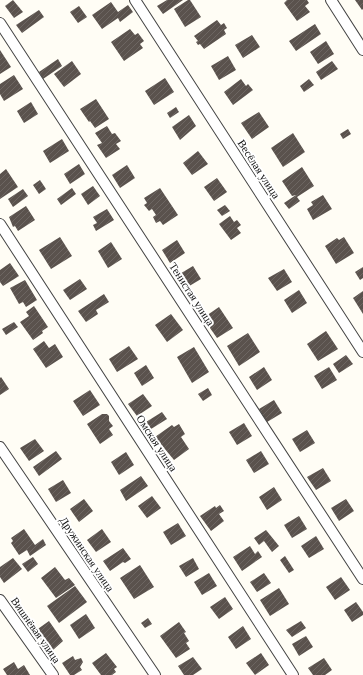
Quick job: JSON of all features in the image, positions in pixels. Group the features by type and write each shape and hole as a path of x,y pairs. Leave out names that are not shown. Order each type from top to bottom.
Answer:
{"street":[{"name":"Весёлая улица","path":"135,0 363,352"},
{"path":"331,0 363,50"},
{"name":"Тенистая улица","path":"0,23 363,579"},
{"name":"Омская улица","path":"0,224 293,675"},
{"name":"Дружинская улица","path":"0,447 155,675"},
{"name":"Вишнёвая улица","path":"0,600 53,675"}],"building":[{"path":"13,0 23,12 14,18 5,6"},
{"path":"167,0 183,0 163,14 157,6"},
{"path":"190,0 201,17 185,27 174,9"},
{"path":"287,0 307,0 309,3 305,6 310,12 297,21 284,3"},
{"path":"355,0 363,0 362,10"},
{"path":"111,2 118,12 128,5 133,12 120,22 118,18 102,29 92,15"},
{"path":"79,6 87,17 78,23 70,12"},
{"path":"39,10 44,17 22,33 16,25"},
{"path":"217,20 221,25 224,23 227,28 224,30 226,34 204,49 200,44 198,45 196,42 198,41 194,36"},
{"path":"315,24 321,34 296,51 289,41"},
{"path":"130,29 135,35 138,33 144,41 140,44 143,48 124,61 111,42"},
{"path":"252,35 260,47 243,58 235,45"},
{"path":"326,41 334,54 318,64 310,52"},
{"path":"0,50 11,67 0,74"},
{"path":"228,56 236,70 219,80 211,66"},
{"path":"58,59 62,66 43,79 39,72"},
{"path":"72,61 81,74 64,87 54,74"},
{"path":"332,61 338,69 321,80 316,72"},
{"path":"14,75 23,89 4,101 0,94 0,84"},
{"path":"165,78 174,92 154,105 145,91"},
{"path":"241,79 246,86 248,84 253,90 233,105 224,92"},
{"path":"309,79 314,85 304,92 300,86"},
{"path":"96,99 109,119 95,128 80,109"},
{"path":"31,102 38,114 24,123 17,111"},
{"path":"176,107 179,112 170,118 167,113"},
{"path":"259,112 269,127 252,139 241,123"},
{"path":"189,115 196,126 180,140 172,127"},
{"path":"107,126 112,134 115,133 121,141 116,144 120,149 106,158 97,145 102,143 95,133"},
{"path":"348,129 351,134 343,139 340,134"},
{"path":"293,133 305,152 283,167 271,148"},
{"path":"62,139 69,151 50,163 43,151"},
{"path":"198,151 208,164 192,175 183,163"},
{"path":"79,164 85,174 70,184 64,174"},
{"path":"127,165 135,178 120,188 112,175"},
{"path":"302,167 314,186 297,197 300,201 289,209 284,203 296,195 292,196 282,181"},
{"path":"6,169 18,187 0,199 0,174"},
{"path":"217,178 227,192 214,201 204,187"},
{"path":"40,180 46,189 39,194 33,185"},
{"path":"93,186 100,196 88,205 81,194"},
{"path":"72,188 76,194 61,205 57,199"},
{"path":"160,188 178,215 163,225 160,221 156,223 153,217 156,215 152,209 149,211 144,205 147,203 144,198"},
{"path":"23,189 28,196 13,207 8,199"},
{"path":"323,195 332,209 313,220 307,209 313,205 311,202"},
{"path":"225,205 230,211 222,216 217,210"},
{"path":"26,206 35,220 18,231 15,226 13,227 9,217"},
{"path":"107,209 114,220 96,231 93,225 97,223 93,217"},
{"path":"230,216 234,222 237,220 241,225 237,228 241,233 231,240 219,224"},
{"path":"60,237 72,256 51,269 39,250"},
{"path":"344,237 354,253 336,264 325,246 337,238 339,240"},
{"path":"177,240 185,253 170,263 162,250"},
{"path":"111,242 122,259 108,268 98,251"},
{"path":"10,263 19,276 3,286 0,282 0,270"},
{"path":"193,266 201,279 186,288 178,275"},
{"path":"363,267 363,278 360,280 355,272"},
{"path":"284,269 292,282 277,291 268,278"},
{"path":"80,279 87,289 70,300 63,290"},
{"path":"25,280 37,300 26,307 23,302 19,304 10,288"},
{"path":"299,290 307,303 292,313 284,300"},
{"path":"363,291 363,314 353,298"},
{"path":"104,294 109,302 96,310 98,314 86,322 78,311"},
{"path":"34,306 48,327 42,331 43,333 33,340 20,322 29,316 26,312"},
{"path":"219,307 233,328 217,338 203,318"},
{"path":"171,314 183,330 167,342 155,325"},
{"path":"14,322 18,327 6,335 2,329"},
{"path":"326,331 338,349 318,361 307,344"},
{"path":"248,333 260,352 239,366 227,346"},
{"path":"44,341 49,348 55,344 63,357 46,368 33,349"},
{"path":"129,346 138,359 117,372 109,359"},
{"path":"194,347 209,372 192,383 177,357"},
{"path":"346,355 353,364 339,373 333,364"},
{"path":"146,365 154,378 142,386 134,373"},
{"path":"264,367 272,380 257,390 249,377"},
{"path":"329,367 337,380 322,389 314,376"},
{"path":"1,377 9,389 0,395 0,378"},
{"path":"208,388 212,395 203,401 198,394"},
{"path":"90,390 100,405 83,416 73,401"},
{"path":"143,394 152,406 137,416 128,404"},
{"path":"274,400 282,413 267,422 259,409"},
{"path":"162,412 167,419 151,429 146,422"},
{"path":"102,414 107,414 109,416 109,421 113,426 109,429 113,435 100,444 87,424"},
{"path":"244,423 252,436 237,445 229,432"},
{"path":"179,424 185,434 181,437 189,449 174,460 155,437 172,425 174,427"},
{"path":"307,430 315,443 300,452 292,439"},
{"path":"35,439 44,451 29,461 20,448"},
{"path":"56,451 62,459 39,476 33,467"},
{"path":"261,451 269,464 254,473 246,460"},
{"path":"126,452 134,465 119,475 111,462"},
{"path":"323,468 331,481 316,490 307,477"},
{"path":"141,476 148,486 126,501 120,490"},
{"path":"63,480 71,493 56,502 48,489"},
{"path":"274,487 282,500 267,510 259,497"},
{"path":"152,496 161,508 147,518 138,506"},
{"path":"84,499 93,511 79,522 70,509"},
{"path":"346,499 354,511 339,521 331,508"},
{"path":"220,505 224,511 219,514 224,521 211,531 200,516 215,506 216,508"},
{"path":"299,516 307,529 292,538 284,525"},
{"path":"178,523 186,536 171,545 163,532"},
{"path":"24,529 35,545 43,539 46,545 30,556 27,550 19,555 11,543 13,541 11,538"},
{"path":"102,529 111,542 96,552 87,540"},
{"path":"266,530 279,546 272,552 264,541 259,545 254,538"},
{"path":"316,536 324,549 309,558 301,546"},
{"path":"250,546 255,554 258,551 262,557 242,571 233,557"},
{"path":"123,548 131,559 125,563 123,562 110,571 103,561"},
{"path":"285,556 294,570 289,573 280,560"},
{"path":"33,557 38,564 28,572 22,564"},
{"path":"13,558 22,569 4,583 0,577 0,567"},
{"path":"193,558 199,569 186,577 179,566"},
{"path":"140,565 154,587 134,599 120,578"},
{"path":"55,567 65,580 69,578 75,585 56,598 41,578"},
{"path":"209,573 217,586 202,595 194,582"},
{"path":"264,573 271,583 257,592 250,582"},
{"path":"341,577 350,590 335,600 326,587"},
{"path":"75,586 87,602 59,623 47,606"},
{"path":"279,588 289,604 270,616 260,600"},
{"path":"225,597 233,609 219,619 210,607"},
{"path":"356,602 363,612 363,615 352,622 344,610"},
{"path":"86,614 95,628 79,639 70,625"},
{"path":"148,618 152,624 145,628 141,623"},
{"path":"49,621 63,641 53,650 51,648 48,650 35,631"},
{"path":"301,621 306,628 292,637 286,630"},
{"path":"179,622 186,632 184,633 189,641 186,643 190,649 176,658 160,636"},
{"path":"243,626 251,639 236,649 228,637"},
{"path":"306,636 313,647 299,656 292,644"},
{"path":"106,653 117,667 114,669 116,672 112,675 101,675 92,663"},
{"path":"261,653 269,665 255,675 246,663"},
{"path":"73,656 75,660 81,658 83,662 80,667 82,670 74,675 70,675 62,663"},
{"path":"193,657 202,669 193,675 184,675 178,666"},
{"path":"324,658 332,670 325,675 313,675 308,668"},
{"path":"14,662 18,669 24,665 30,675 7,675 3,669"}]}
